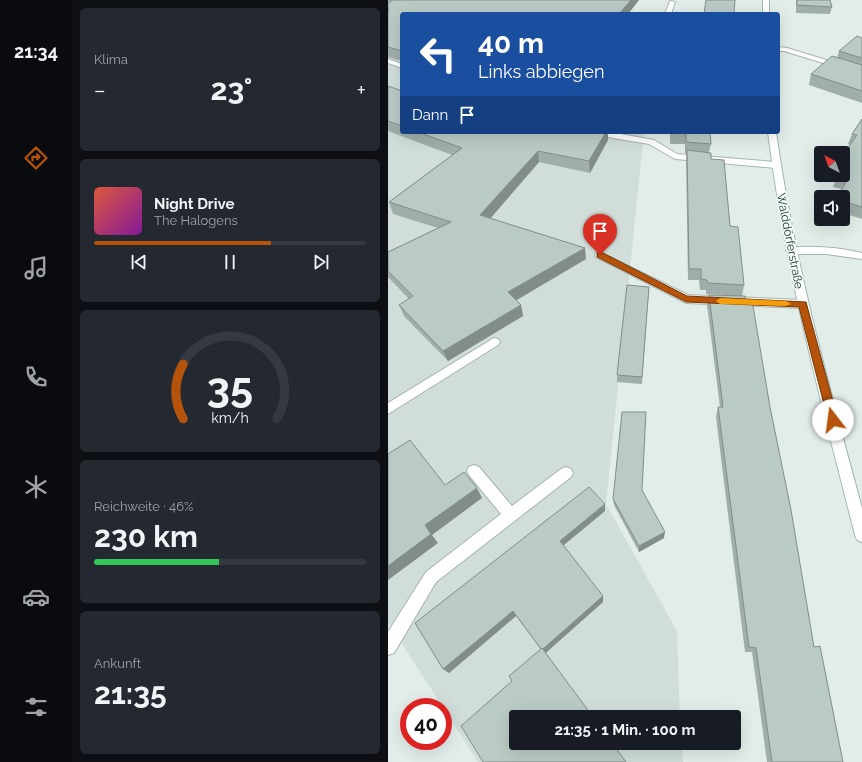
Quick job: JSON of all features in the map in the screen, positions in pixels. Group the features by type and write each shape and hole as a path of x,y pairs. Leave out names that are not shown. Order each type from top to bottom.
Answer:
{"street":[{"path":"766,0 766,12"},
{"path":"669,12 672,2"},
{"path":"780,49 785,49 862,73"},
{"path":"388,61 400,65"},
{"path":"606,134 651,142 675,156 776,165"},
{"name":"Walddörferstraße","path":"772,134 790,251 862,535"},
{"path":"790,251 820,249 862,256"},
{"path":"600,255 686,299 803,304"},
{"path":"388,409 494,342"},
{"path":"474,471 511,515"},
{"path":"388,647 431,577 566,473"}],"shaded area":[{"path":"390,0 400,12 400,134 644,134 606,504 677,631 680,710 509,710 509,750 682,750 683,762 478,762 452,722 452,698 437,698 388,622 388,1"}],"building":[{"path":"393,0 631,0 621,12 400,12 400,50 388,47 388,3"},
{"path":"706,0 735,0 734,12 704,12"},
{"path":"797,0 830,0 832,7 797,5"},
{"path":"857,36 862,38 862,58 839,51"},
{"path":"832,56 862,65 862,91 811,74"},
{"path":"388,86 400,90 400,125 388,121"},
{"path":"862,119 862,207 850,203 850,190 841,190 846,182 850,182 849,146 857,135 852,134"},
{"path":"424,134 605,134 589,161 538,151 480,215 585,248 508,292 521,305 443,351 399,305 413,296 388,271 388,252 451,222 389,202 462,148"},
{"path":"686,134 710,134 711,144 686,142"},
{"path":"687,150 711,153 711,159 724,160 730,226 738,227 744,285 708,283 707,280 701,279 701,269 689,269"},
{"path":"627,285 649,287 642,377 617,375"},
{"path":"709,295 745,296 746,300 752,300 770,407 791,510 814,647 820,646 843,762 772,762 756,648 749,647 718,407 723,407"},
{"path":"622,412 646,412 642,490 665,532 639,546 613,499"},
{"path":"410,440 445,485 464,472 477,488 425,525 431,534 388,566 388,454"},
{"path":"589,487 605,504 560,541 603,596 543,649 541,649 513,611 443,669 415,623"},
{"path":"542,648 588,710 509,710 509,750 617,750 626,762 483,762 461,726 512,681 509,676"}],"slow traffic":[{"path":"720,301 786,304"}],"route":[{"path":"600,255 686,299 803,304 833,420"}]}
